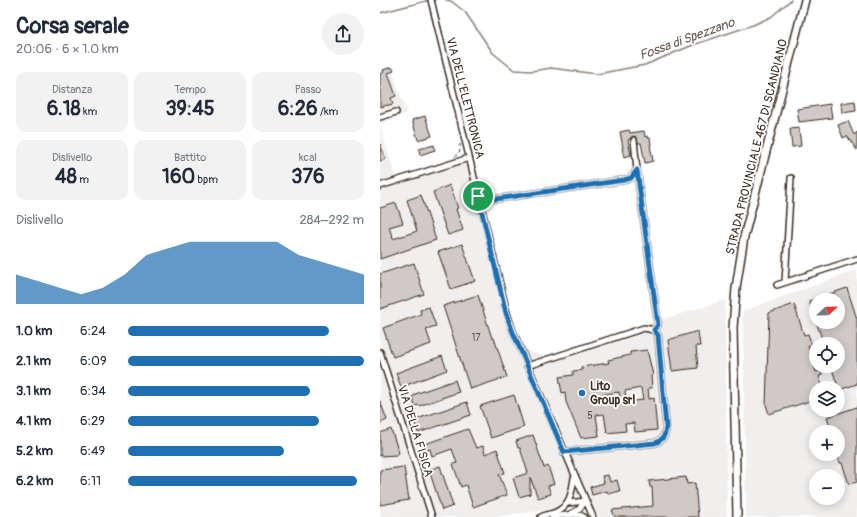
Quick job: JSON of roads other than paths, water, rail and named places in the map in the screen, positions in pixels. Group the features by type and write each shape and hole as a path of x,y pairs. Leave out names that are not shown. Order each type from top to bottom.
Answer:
{"highway":[{"name":"STRADA PROVINCIALE 467 DI SCANDIANO","path":"737,517 733,328 736,288 744,237 805,0"}],"street":[{"name":"VIA DELL'ELETTRONICA","path":"431,0 506,313 527,366 592,516"},
{"path":"380,117 396,112"},
{"path":"634,140 658,325 654,330"},
{"path":"380,186 469,158"},
{"path":"478,196 496,199 624,180 631,178 637,170"},
{"path":"785,282 791,178"},
{"path":"777,285 857,259"},
{"path":"527,366 644,328 654,330 658,335 666,427 666,434 662,440 655,443 564,452"},
{"name":"VIA DELLA FISICA","path":"380,352 432,517"},
{"path":"568,503 575,477"},
{"path":"541,517 556,512 568,503 586,501"},
{"path":"569,515 578,510 586,501"},
{"path":"552,517 569,515 581,515 584,517"}],"waterway":[{"name":"Fossa di Spezzano","path":"380,13 430,0"},
{"name":"Fossa di Spezzano","path":"446,0 451,1 465,12 493,53 514,70 532,71 551,68 597,74 645,65 693,45 753,25 771,17 791,0"}],"place":[{"name":"Lito Group srl","path":"582,393"}]}
